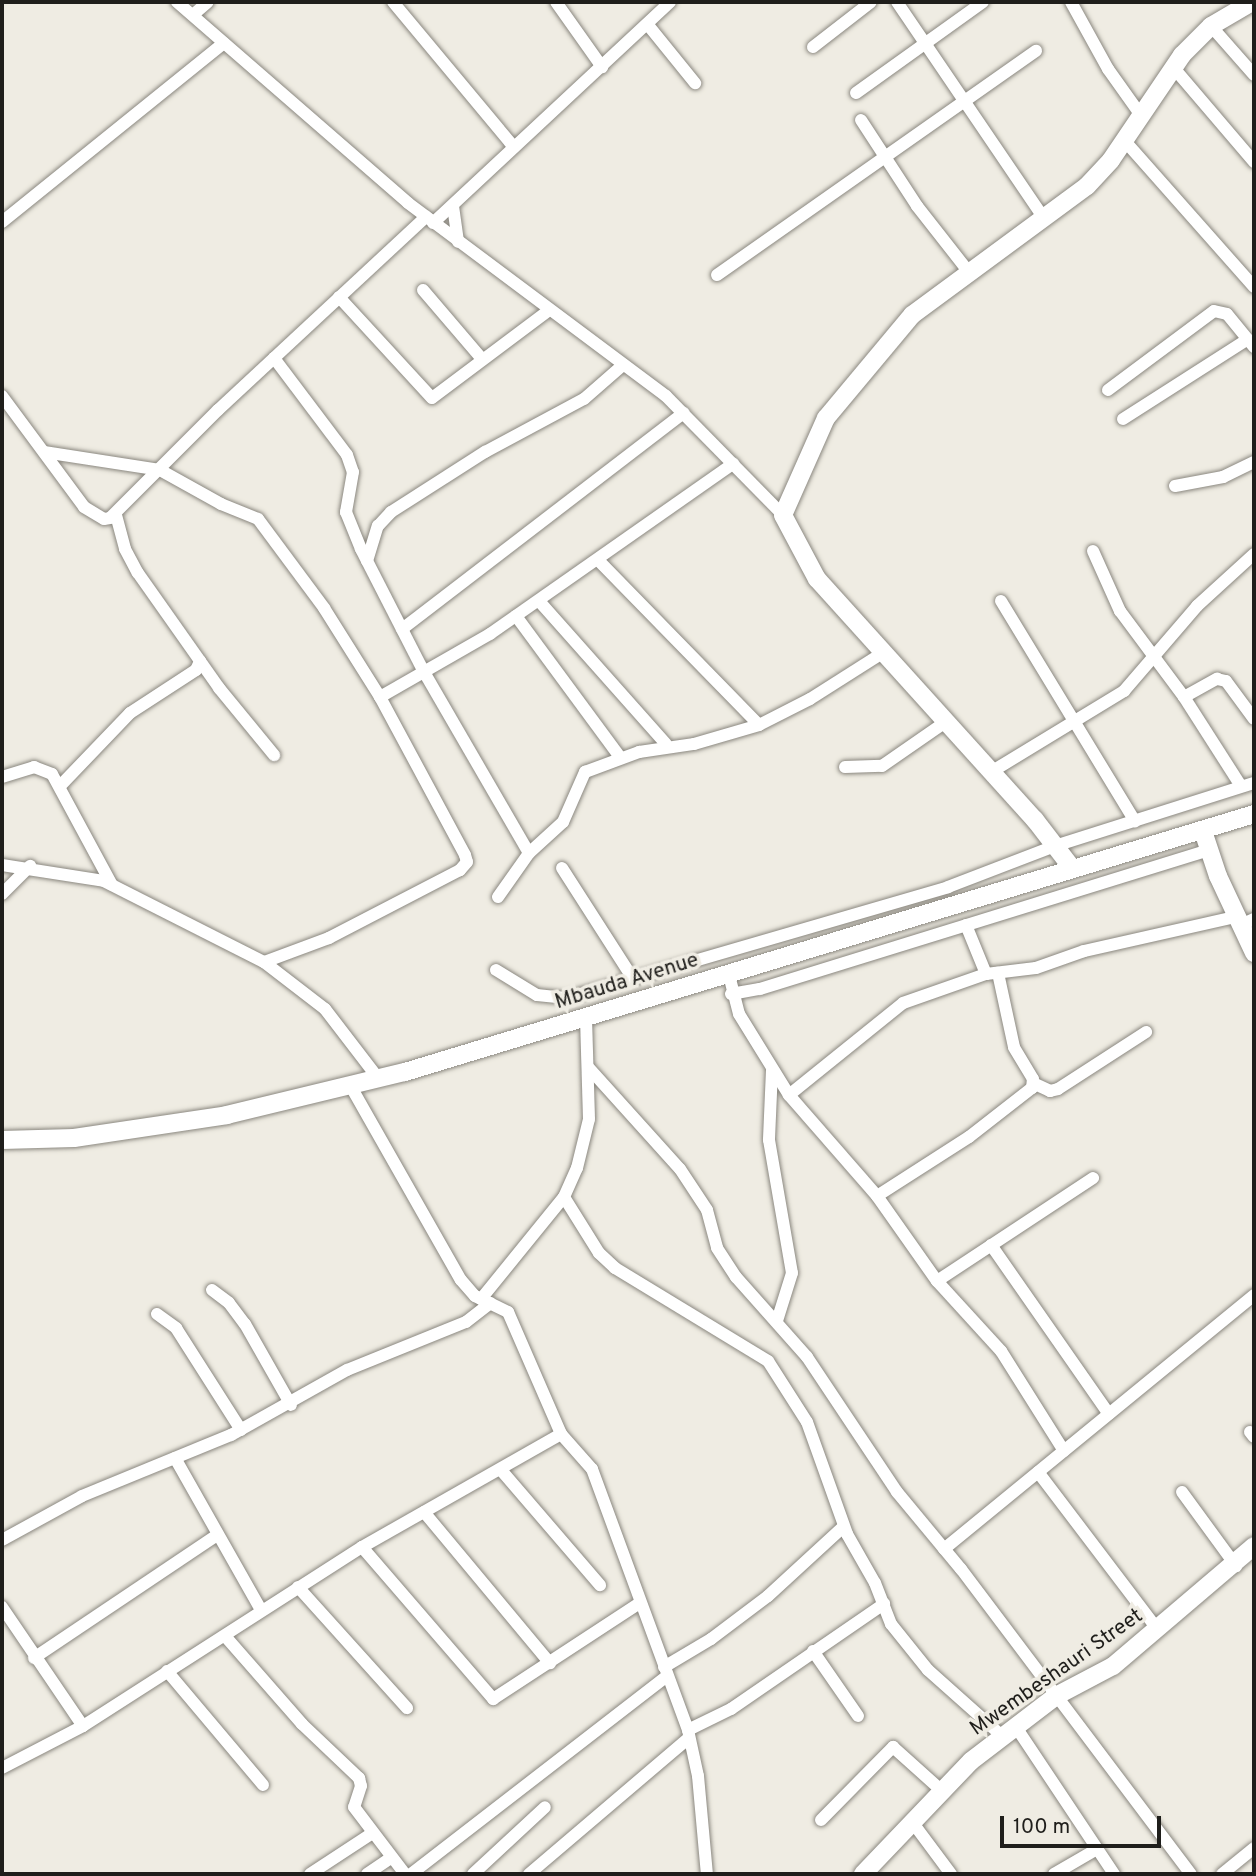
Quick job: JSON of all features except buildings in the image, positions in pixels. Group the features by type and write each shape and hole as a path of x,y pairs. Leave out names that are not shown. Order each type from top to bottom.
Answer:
{"street":[{"path":"177,2 430,220 684,413 783,515 817,579 881,654 991,772 1072,868"},
{"path":"194,14 208,2"},
{"path":"393,2 513,146"},
{"path":"556,2 602,67"},
{"path":"2,396 84,508 104,519 116,515 339,297 430,220 453,206 513,146 670,2"},
{"path":"813,47 871,2"},
{"path":"897,2 927,44 963,104 1044,217"},
{"path":"856,93 983,2"},
{"path":"1071,2 1108,69 1140,114"},
{"path":"783,515 811,445 844,394 912,315 968,271 1087,186 1124,140 1173,66 1211,26 1251,7"},
{"path":"648,25 695,83"},
{"path":"1211,26 1254,75"},
{"path":"2,222 224,43"},
{"path":"718,275 1037,51"},
{"path":"1173,66 1254,162"},
{"path":"862,120 917,206 968,271"},
{"path":"1124,140 1254,287"},
{"path":"453,206 458,242"},
{"path":"423,290 482,359"},
{"path":"339,297 432,398 548,311"},
{"path":"1108,390 1214,310 1227,314 1252,342 1123,419"},
{"path":"274,358 353,468 346,512 367,561 424,672 529,853"},
{"path":"367,561 379,526 391,512 485,452 584,399 623,365"},
{"path":"402,629 684,413"},
{"path":"44,452 160,470 221,504 258,519 324,608 380,697 467,862 460,870 329,938 264,962"},
{"path":"1175,486 1223,477 1254,462"},
{"path":"380,697 539,601 733,464"},
{"path":"116,515 125,548 138,573 200,661 274,755"},
{"path":"1093,551 1120,611 1184,696 1241,786"},
{"path":"991,772 1124,691 1197,606 1254,554"},
{"path":"599,561 759,724"},
{"path":"539,601 666,744"},
{"path":"1001,601 1077,720 1135,821"},
{"path":"516,616 620,757"},
{"path":"498,897 529,853 563,822 585,772 620,757 666,744 694,744 759,724 810,699 881,654"},
{"path":"61,786 130,713 158,691 191,674 200,661"},
{"path":"1184,696 1217,679 1226,681 1254,719"},
{"path":"845,767 882,766 944,723"},
{"path":"2,777 40,767 61,786 112,885"},
{"path":"496,970 537,995 566,998 634,981 948,887 1055,846 1254,783"},
{"name":"Mbauda Avenue","path":"2,1140 74,1138 227,1115 378,1078 729,975 1254,814"},
{"path":"1203,831 1209,850 1243,921 1254,953"},
{"path":"731,994 1209,850"},
{"path":"2,865 30,866 112,885 264,962 325,1009 378,1078"},
{"path":"2,894 30,866"},
{"path":"562,868 634,981"},
{"path":"789,1095 903,1003 992,973 1035,968 1084,951 1243,921"},
{"path":"966,925 992,973 1014,1047 1033,1083 1050,1091 1058,1090 1146,1032"},
{"path":"729,975 731,994 772,1070 789,1095 877,1196 937,1281 1001,1351 1064,1451"},
{"path":"2,1541 82,1496 240,1430 291,1405 347,1370 466,1322 564,1197 589,1119 586,1018"},
{"path":"588,1067 680,1169 707,1210 717,1248 736,1277 807,1357 897,1492 944,1549 1191,1874"},
{"path":"772,1070 769,1140 792,1273 777,1321"},
{"path":"877,1196 969,1137 1033,1083"},
{"path":"350,1085 461,1280 485,1301 508,1312 561,1434 592,1469 638,1604 689,1734 698,1776 707,1874"},
{"path":"937,1281 1093,1178"},
{"path":"564,1197 599,1253 615,1268 768,1361 807,1422 844,1527 902,1642 1009,1731 1114,1874"},
{"path":"991,1245 1109,1414"},
{"path":"212,1290 229,1303 245,1324 291,1405"},
{"path":"944,1549 1254,1295"},
{"path":"157,1314 176,1328 240,1430"},
{"path":"2,1768 83,1726 362,1547 561,1434"},
{"path":"175,1458 261,1610"},
{"path":"501,1469 600,1585"},
{"path":"1038,1472 1158,1630"},
{"path":"1182,1492 1236,1566"},
{"path":"424,1513 550,1663"},
{"path":"411,1874 666,1672 768,1596 844,1527"},
{"path":"34,1658 217,1535"},
{"name":"Mwembeshauri Street","path":"863,1874 941,1790 1009,1731 1056,1696 1113,1666 1236,1566 1254,1546"},
{"path":"362,1547 490,1698 497,1699 638,1604"},
{"path":"298,1587 407,1709"},
{"path":"529,1874 689,1734 731,1709 884,1604"},
{"path":"2,1606 34,1658 83,1726"},
{"path":"225,1636 302,1724 359,1778 361,1786 354,1807 371,1834 405,1874"},
{"path":"813,1651 858,1716"},
{"path":"167,1671 263,1786"},
{"path":"821,1820 893,1747 941,1790"},
{"path":"473,1874 545,1807"},
{"path":"913,1823 951,1874"},
{"path":"310,1874 371,1834"},
{"path":"1222,1874 1254,1848"},
{"path":"1054,1874 1097,1849"},
{"path":"367,1874 391,1858"}]}
